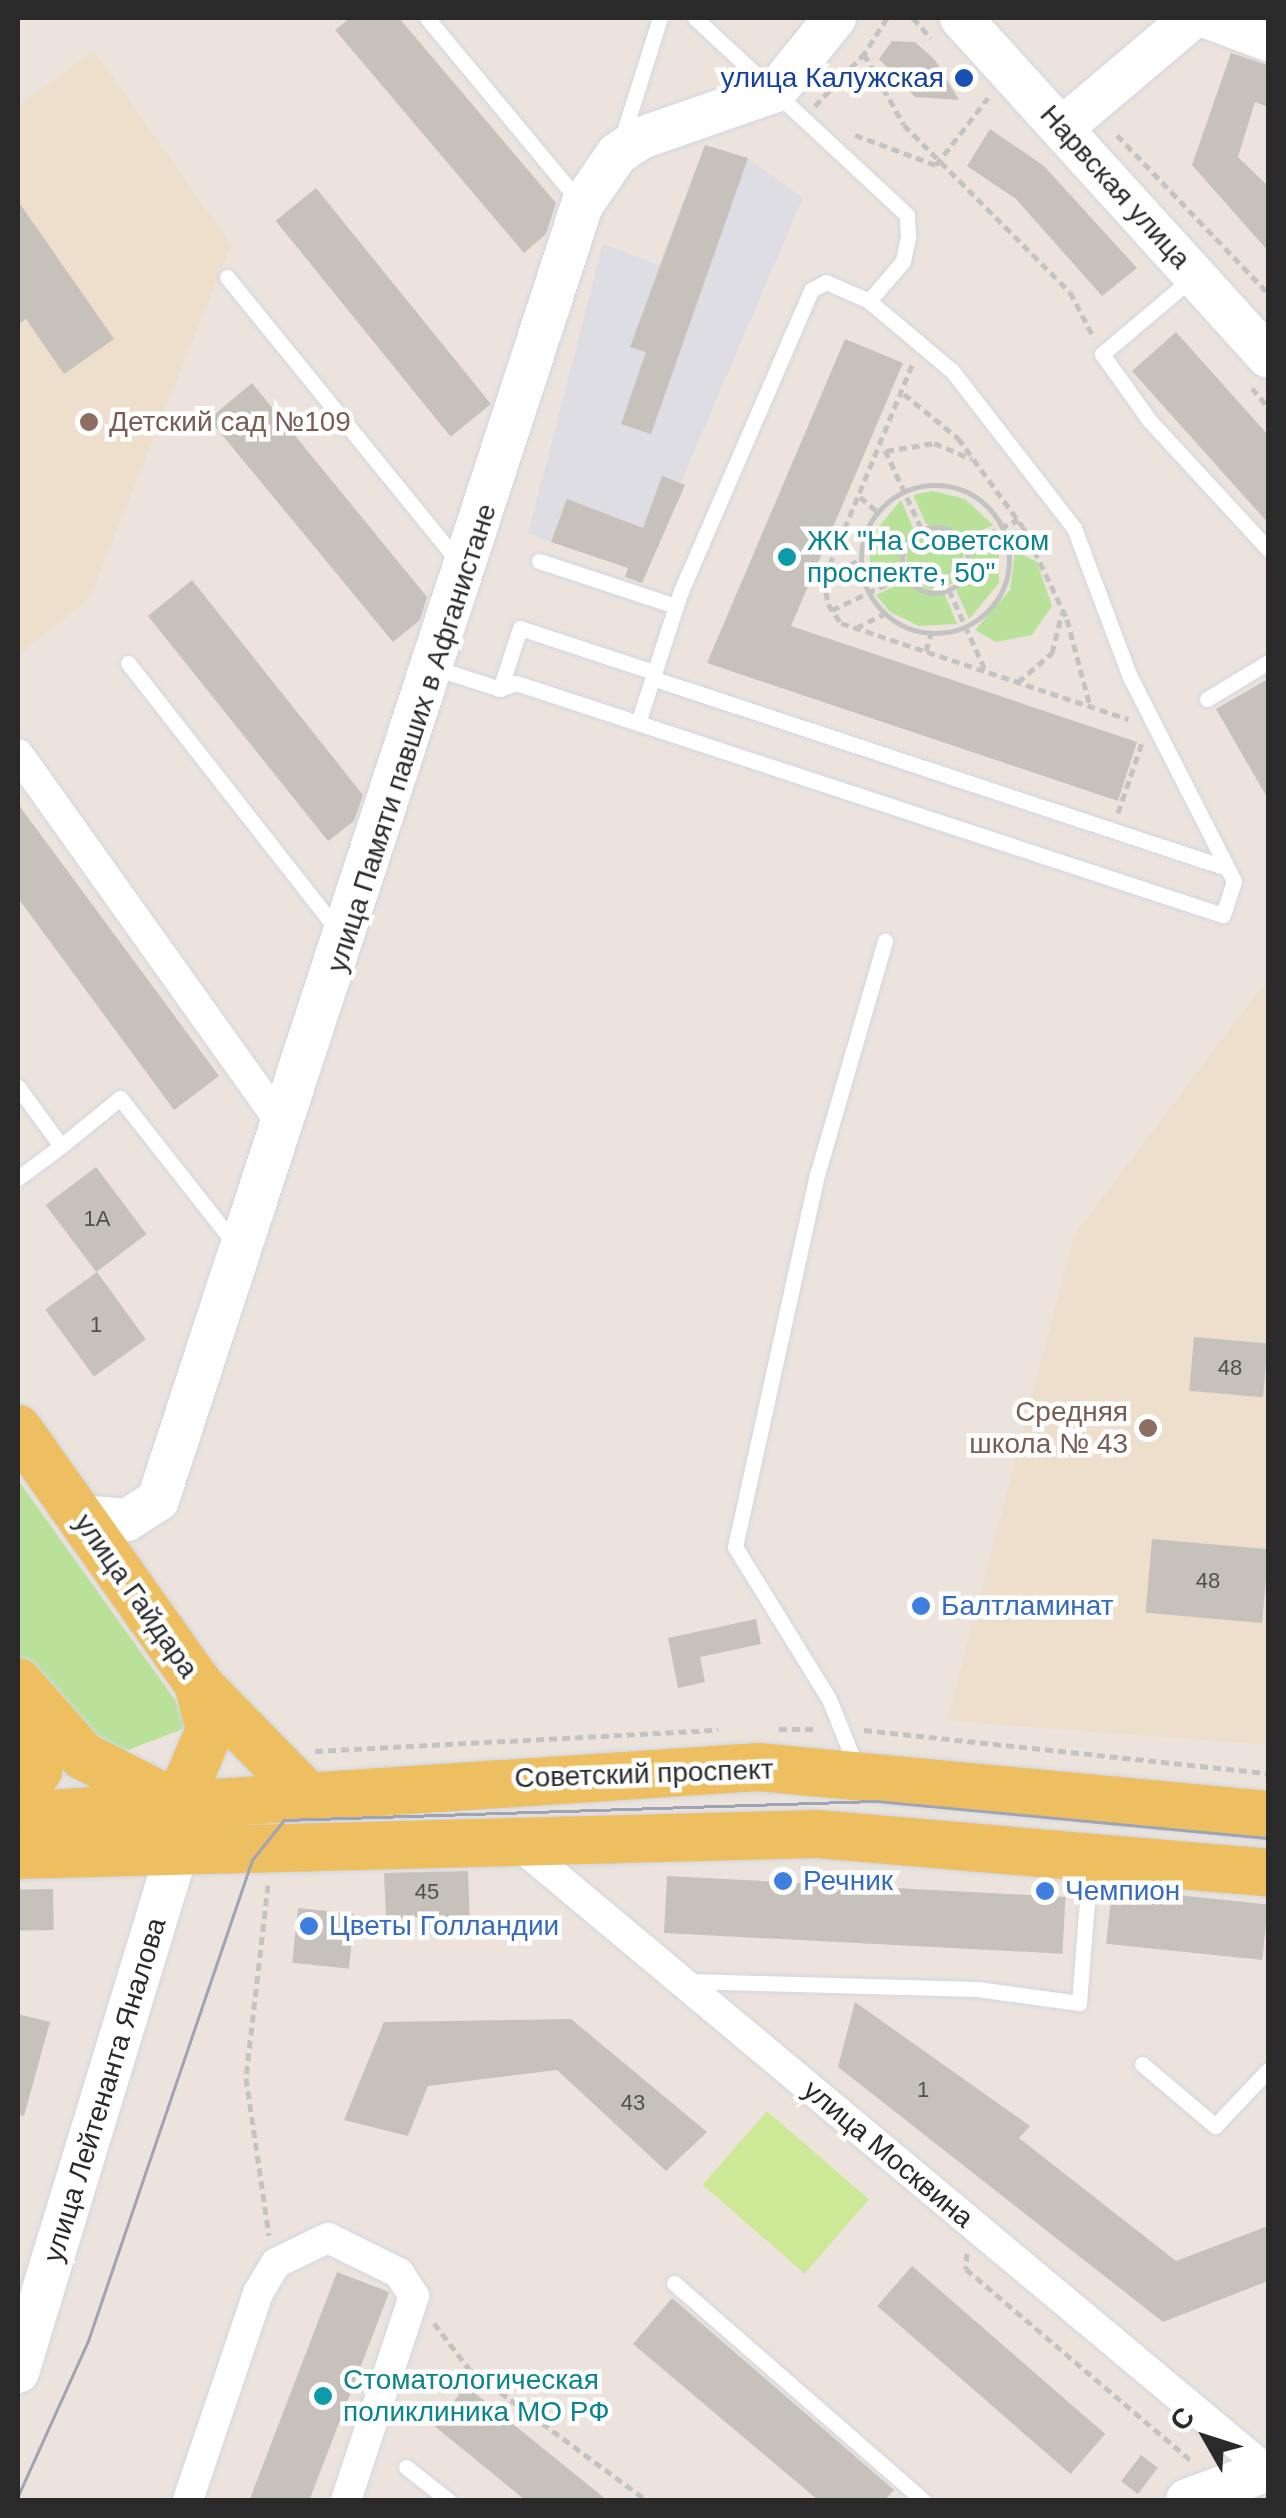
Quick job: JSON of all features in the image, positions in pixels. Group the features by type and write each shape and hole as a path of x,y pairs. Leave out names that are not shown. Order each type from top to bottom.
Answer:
{"main road":[{"name":"улица Гайдара","path":"18,1429 198,1683 210,1729 176,1825"},
{"path":"198,1683 305,1793"},
{"path":"31,1700 83,1756 176,1825"},
{"path":"18,1797 38,1770 31,1700"},
{"name":"Советский проспект","path":"18,1855 176,1825 305,1793 673,1768 858,1770 1268,1815"},
{"name":"Советский проспект","path":"18,1816 508,1837 853,1836 1268,1873"}],"street":[{"path":"617,154 794,99 835,18"},
{"name":"Нарвская улица","path":"960,18 1268,356"},
{"path":"1062,128 1192,18"},
{"path":"1208,18 1268,40"},
{"name":"улица Памяти павших в Афганистане","path":"80,1516 128,1520 158,1500 347,942 582,205 617,154"},
{"path":"18,754 283,1125"},
{"name":"улица Лейтенанта Яналова","path":"18,2372 176,1825"},
{"name":"улица Москвина","path":"508,1837 680,1980 1256,2480"},
{"path":"188,2500 276,2264 308,2243 356,2244 399,2273 414,2296 346,2500"},
{"path":"1187,2500 1256,2480"}],"lane":[{"path":"427,18 582,205"},
{"path":"617,154 660,18"},
{"path":"695,18 794,99 906,216 904,261 869,301"},
{"path":"1195,276 1102,354 1149,420 1268,549"},
{"path":"227,278 466,570"},
{"path":"435,668 500,689 516,683 1222,916 1234,881 1130,678 1074,528 1008,434 869,301 826,282 811,290 676,606 638,722"},
{"path":"539,561 676,606"},
{"path":"500,689 520,628 1227,868"},
{"path":"1208,699 1268,662"},
{"path":"128,663 347,942"},
{"path":"858,1770 829,1699 735,1547 818,1175 885,941"},
{"path":"18,1086 61,1146"},
{"path":"18,1178 120,1098 241,1251"},
{"path":"680,1980 977,1989 1078,2002 1092,1855"},
{"path":"1142,2064 1215,2126 1268,2070"},
{"path":"674,2283 924,2500"},
{"path":"406,2467 448,2500"}],"path":[{"path":"827,118 794,99 864,54 888,18"},
{"path":"864,54 936,166 1070,292 1102,354"},
{"path":"936,166 988,98"},
{"path":"841,127 936,166"},
{"path":"902,329 914,370 824,579 832,610 856,628 1148,726 1112,830"},
{"path":"904,394 980,465 1018,520 1062,606 1090,706"},
{"path":"882,443 922,530"},
{"path":"886,451 934,443 980,465"},
{"path":"963,490 1002,527 1004,587 966,627 931,634 884,614 868,592 861,559 878,512 904,492 963,490"},
{"path":"860,497 878,512"},
{"path":"965,545 1018,520"},
{"path":"947,528 965,545 968,566 949,590 924,591 906,574 903,554 922,530 947,528"},
{"path":"824,579 861,559"},
{"path":"832,610 906,574"},
{"path":"949,590 986,672"},
{"path":"1018,682 1052,652 1062,606"},
{"path":"856,628 884,614"},
{"path":"926,652 931,634"},
{"path":"273,1864 246,2078 276,2264"},
{"path":"414,2296 469,2369 646,2500"}],"shaded area":[{"name":"Детский сад №109","path":"94,50 231,245 89,599 18,656 18,106"},
{"path":"705,145 748,158 803,198 642,573 528,534 603,244 659,265"},
{"name":"Средняя школа № 43","path":"1268,979 1268,1745 947,1721 1074,1235"}],"green space":[{"path":"933,491 965,499 993,525 965,538 926,524 913,495"},
{"path":"901,500 914,530 900,570 870,583 870,537"},
{"path":"935,531 955,540 964,560 955,580 935,589 915,580 906,560 915,540"},
{"path":"999,537 999,583 969,619 956,590 970,572 971,550"},
{"path":"1015,551 1037,562 1052,606 1032,635 996,642 975,630 1010,590"},
{"path":"906,581 945,595 957,624 919,626 890,612 876,595"},
{"path":"18,1480 175,1700 188,1727 123,1752 50,1706 18,1659"},
{"path":"767,2111 869,2200 805,2274 703,2185"}],"building":[{"path":"350,18 399,18 556,203 546,234 524,253 335,30"},
{"path":"892,41 915,42 935,60 959,100 915,97 879,59"},
{"path":"1231,53 1268,65 1268,107 1255,102 1238,157 1268,186 1268,251 1192,165"},
{"path":"990,129 1044,166 1137,268 1102,296 1016,199 967,166"},
{"path":"705,145 748,158 651,434 621,424 646,352 630,347"},
{"path":"316,188 491,404 451,437 276,221"},
{"path":"18,201 114,339 64,374 26,319 18,325"},
{"path":"1176,332 1268,435 1268,523 1132,371"},
{"name":"ЖК \"На Советском проспекте, 50\"","path":"845,339 903,363 791,626 1137,742 1118,801 707,663"},
{"path":"252,383 427,597 420,620 393,642 209,419"},
{"path":"662,476 685,485 642,583 625,577 628,568 551,542 567,499 643,528"},
{"path":"192,580 363,795 354,821 328,841 148,616"},
{"path":"1268,679 1268,799 1216,709"},
{"path":"18,804 219,1076 174,1110 18,898"},
{"path":"96,1167 147,1234 96,1272 46,1205"},
{"path":"97,1272 146,1339 94,1377 45,1310"},
{"path":"1194,1337 1268,1343 1263,1397 1189,1391"},
{"path":"1152,1539 1268,1549 1262,1623 1146,1613"},
{"path":"756,1619 761,1644 700,1657 705,1682 678,1688 668,1638"},
{"path":"468,1871 470,1928 421,1930 420,1917 386,1919 384,1873"},
{"path":"667,1876 1065,1897 1062,1954 664,1933"},
{"path":"1112,1888 1268,1904 1262,1960 1106,1944"},
{"path":"53,1889 54,1930 19,1931 18,1890"},
{"path":"298,1908 355,1914 349,1969 292,1963"},
{"path":"855,2002 1030,2126 1019,2138 1176,2261 1268,2226 1268,2281 1163,2322 838,2067"},
{"path":"18,2014 50,2022 24,2116 18,2115"},
{"path":"571,2019 707,2132 666,2171 557,2070 428,2086 408,2136 344,2120 384,2022"},
{"path":"912,2266 1105,2434 1070,2474 877,2306"},
{"name":"Стоматологическая поликлиника МО РФ","path":"337,2272 389,2292 309,2500 250,2498"},
{"path":"672,2298 894,2490 885,2500 818,2500 633,2344"},
{"path":"466,2386 607,2500 525,2500 434,2426"},
{"path":"1141,2455 1158,2468 1138,2494 1121,2481"}],"tram line":[{"path":"18,2496 88,2341 252,1860 284,1820 876,1801 1268,1838"}],"place":[{"name":"улица Калужская","path":"964,78"},
{"name":"Детский сад №109","path":"89,422"},
{"name":"ЖК \"На Советском проспекте, 50\"","path":"787,557"},
{"name":"Средняя школа № 43","path":"1148,1428"},
{"name":"Балтламинат","path":"921,1606"},
{"name":"Речник","path":"783,1881"},
{"name":"Чемпион","path":"1045,1891"},
{"name":"Цветы Голландии","path":"309,1926"},
{"name":"Стоматологическая поликлиника МО РФ","path":"323,2396"}]}
